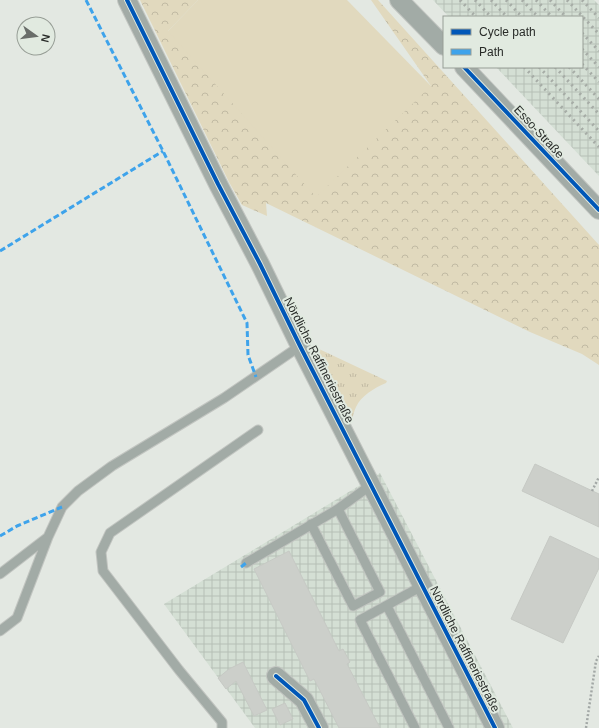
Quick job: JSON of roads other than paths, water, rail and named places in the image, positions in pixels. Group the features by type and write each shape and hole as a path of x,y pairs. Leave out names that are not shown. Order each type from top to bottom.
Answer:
{"street":[{"name":"Nördliche Raffineriestraße","path":"127,0 218,184 260,264 300,346 494,728"},
{"path":"399,0 443,45"},
{"name":"Esso-Straße","path":"465,68 599,210"},
{"path":"276,676 304,700 319,728"}],"lane":[{"path":"0,631 17,618 48,537 62,507 78,491 112,466 224,398 300,346"},
{"path":"222,728 222,722 179,670 103,571 101,552 110,533 258,430"},
{"path":"246,563 338,508 371,485"},
{"path":"311,524 353,606 380,592 338,508"},
{"path":"0,574 48,537"},
{"path":"415,728 360,620 422,586"},
{"path":"387,606 449,728"}],"railway":[{"path":"460,0 475,16"},
{"path":"475,0 490,16"},
{"path":"491,0 506,16"},
{"path":"506,0 521,16"},
{"path":"522,0 537,16"},
{"path":"536,0 551,16"},
{"path":"550,0 565,16"},
{"path":"567,0 582,16"},
{"path":"582,0 599,18"},
{"path":"583,17 599,34"},
{"path":"583,34 599,51"},
{"path":"583,50 599,67"},
{"path":"583,65 599,82"},
{"path":"525,68 599,147"},
{"path":"540,68 599,131"},
{"path":"556,68 599,114"},
{"path":"570,68 599,99"}]}
